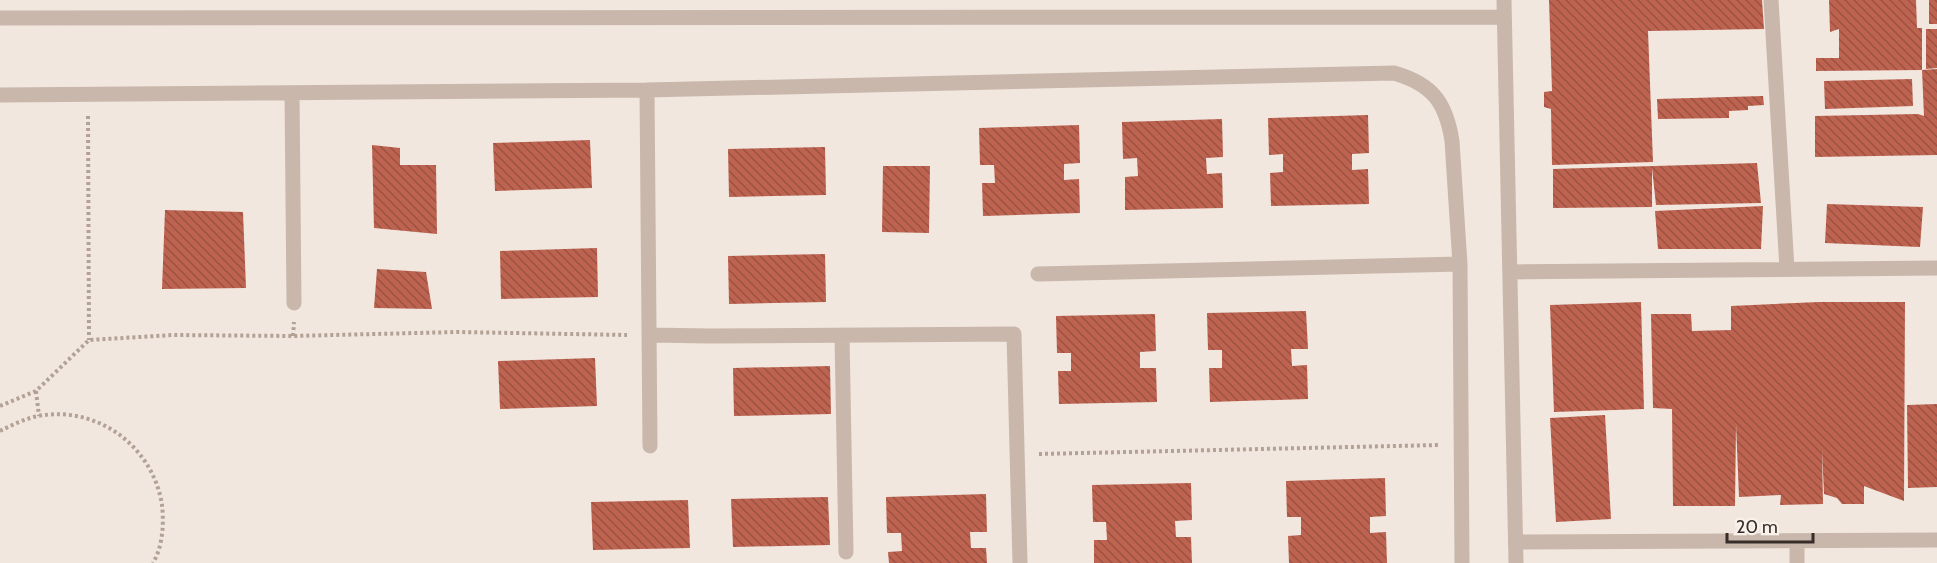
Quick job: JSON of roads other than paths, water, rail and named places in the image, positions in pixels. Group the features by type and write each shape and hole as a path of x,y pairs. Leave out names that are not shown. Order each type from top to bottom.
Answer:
{"street":[{"path":"1504,0 1516,563"},
{"path":"1771,0 1786,269"},
{"path":"0,18 1504,17"},
{"path":"0,95 647,90 1394,73 1413,78 1429,89 1442,104 1449,122 1460,264 1462,563"},
{"path":"647,90 650,446"},
{"path":"292,93 294,303"},
{"path":"1038,274 1460,264"},
{"path":"1510,272 1937,268"},
{"path":"649,335 1014,334 1020,563"},
{"path":"842,335 846,552"},
{"path":"1516,543 1937,540"},
{"path":"1797,541 1797,563"}]}
